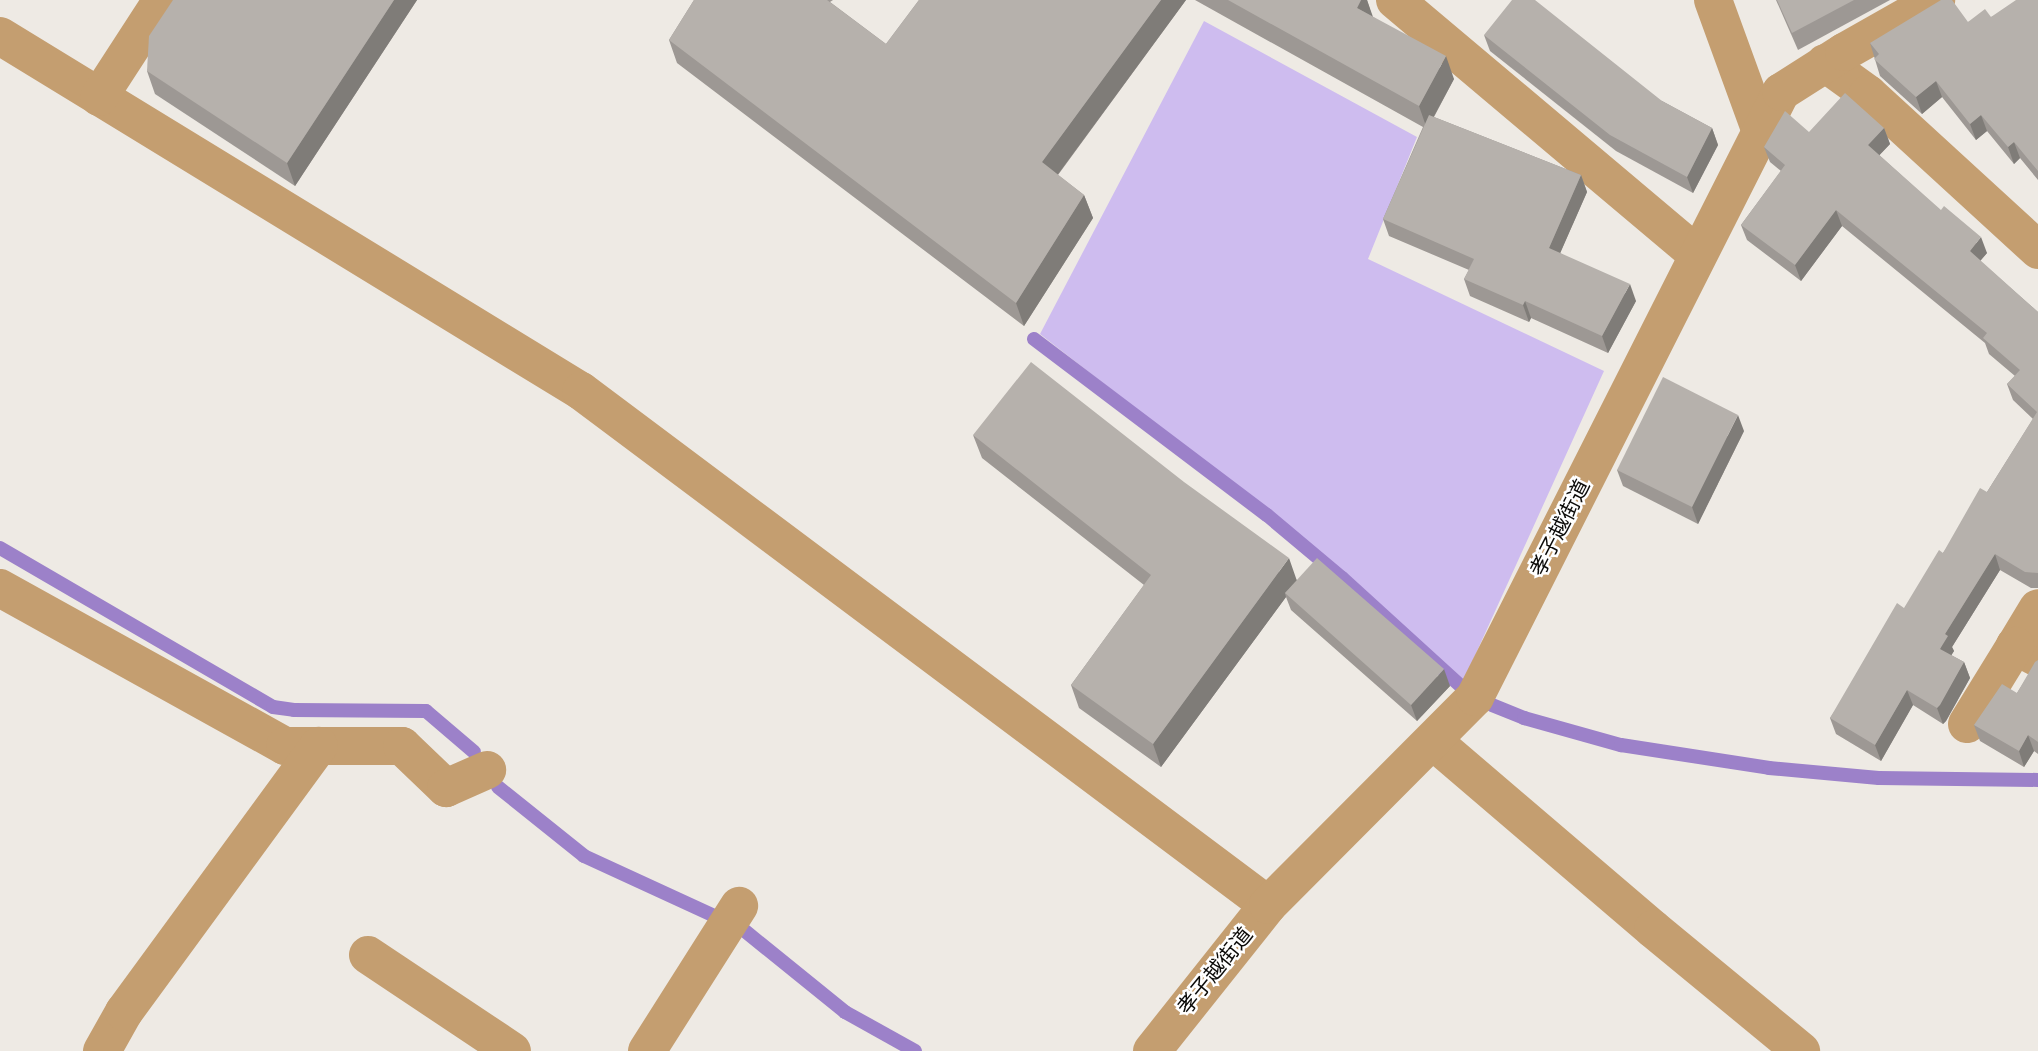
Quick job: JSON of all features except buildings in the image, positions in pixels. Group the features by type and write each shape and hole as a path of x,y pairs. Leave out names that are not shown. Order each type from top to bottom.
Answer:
{"street":[{"path":"99,97 162,0"},
{"path":"1395,0 1697,254"},
{"path":"1713,0 1761,132"},
{"name":"孝子越街道","path":"1152,1051 1268,905 1475,697 1781,92 1825,63 1936,0"},
{"path":"0,36 581,391 1268,905"},
{"path":"1825,63 1868,94 2038,250"},
{"path":"0,587 285,746 402,746 446,788 488,770"},
{"path":"1967,724 2026,652 2038,608"},
{"path":"1433,741 1801,1051"},
{"path":"102,1051 124,1012 319,746"},
{"path":"647,1051 739,906"},
{"path":"369,955 512,1051"}],"shaded area":[{"path":"1204,21 1417,137 1368,259 1604,371 1463,682 1293,531 1040,334"}],"waterway":[{"path":"1034,339 1267,515 1342,578 1463,688"},
{"path":"0,548 273,707 294,710 426,711 474,752"},
{"path":"1492,705 1524,718 1621,745 1769,768 1879,778 2038,780"},
{"path":"498,787 584,856 719,918"},
{"path":"745,931 845,1012 915,1051"}]}
